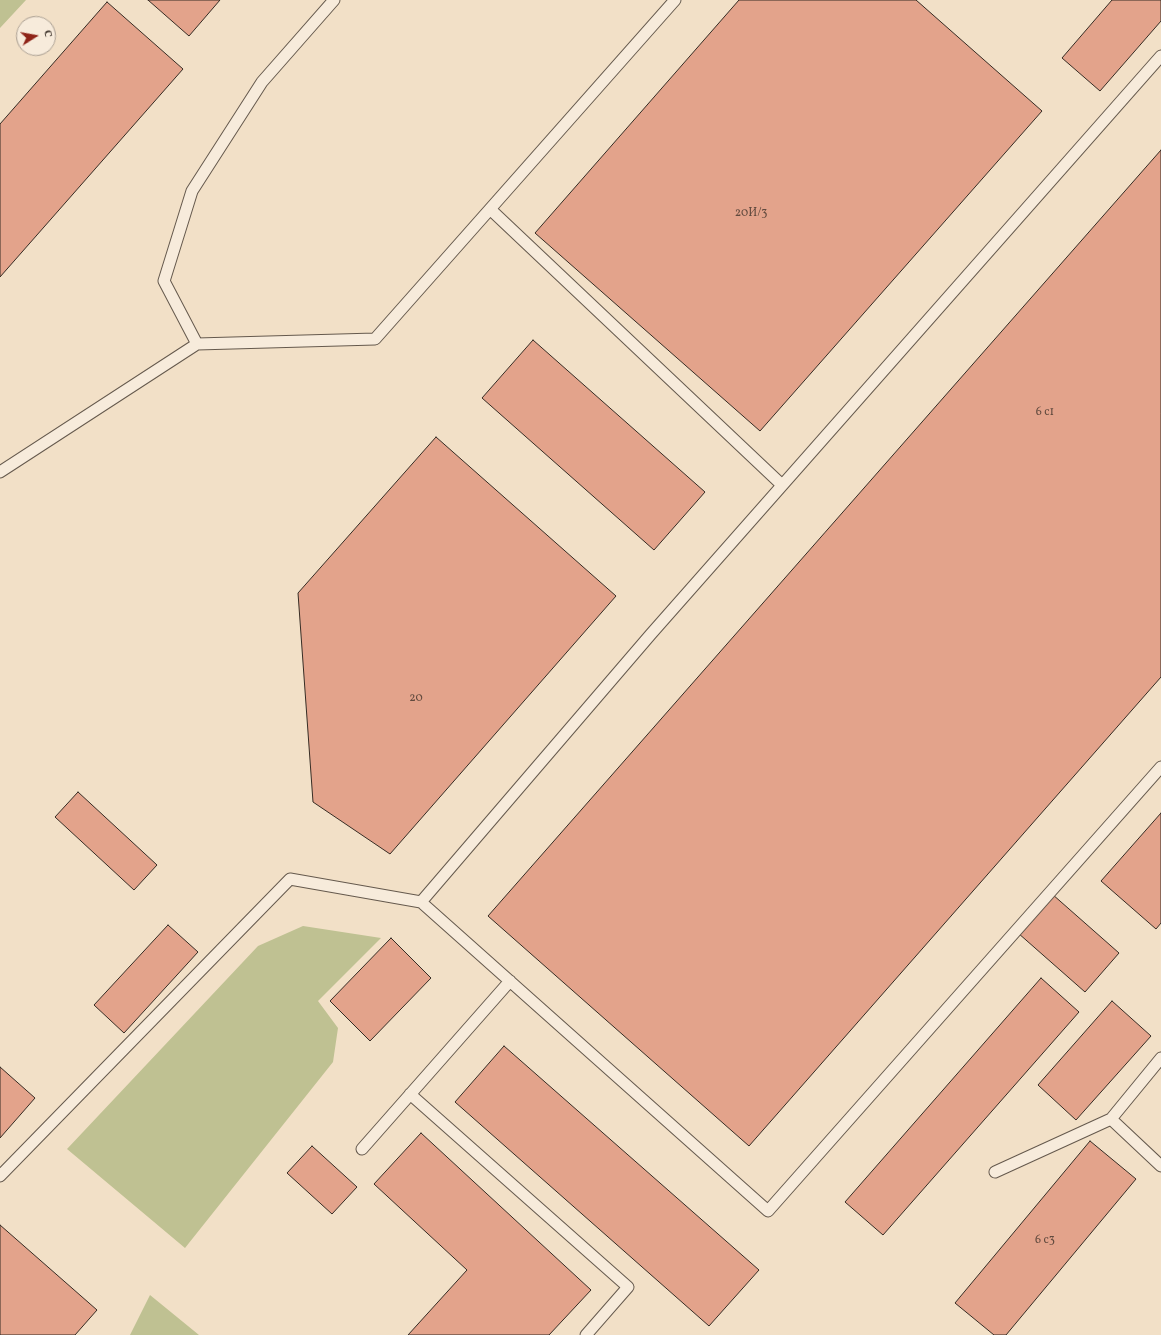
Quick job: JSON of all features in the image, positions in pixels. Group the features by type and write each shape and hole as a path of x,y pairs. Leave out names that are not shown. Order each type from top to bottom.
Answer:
{"lane":[{"path":"197,344 164,281 192,191 262,82 334,0"},
{"path":"0,472 197,344 375,339 675,0"},
{"path":"421,902 646,640 1161,56"},
{"path":"490,209 782,485"},
{"path":"0,1176 290,879 421,902 768,1211 1161,767"},
{"path":"362,1149 510,981"},
{"path":"995,1172 1111,1119 1161,1058"},
{"path":"410,1094 628,1287 586,1335"},
{"path":"1111,1119 1161,1166"}],"green space":[{"path":"0,0 26,0 0,28"},
{"path":"303,926 381,938 318,1001 338,1028 333,1062 185,1248 67,1149 258,946"},
{"path":"150,1295 199,1335 130,1335"}],"building":[{"path":"148,0 220,0 189,36"},
{"path":"739,0 916,0 1042,111 760,431 535,233"},
{"path":"1112,0 1161,0 1161,21 1100,91 1062,58"},
{"path":"107,2 183,69 0,277 0,124"},
{"path":"1161,150 1161,677 749,1146 488,916"},
{"path":"533,340 705,492 654,550 482,398"},
{"path":"436,437 616,596 390,854 313,802 298,593"},
{"path":"78,792 157,865 134,890 55,817"},
{"path":"1161,813 1161,923 1156,929 1101,881"},
{"path":"1052,894 1119,953 1085,992 1018,933"},
{"path":"168,925 198,952 124,1033 94,1005"},
{"path":"391,938 431,978 370,1041 330,1001"},
{"path":"1041,978 1079,1012 883,1235 845,1202"},
{"path":"1112,1001 1151,1036 1076,1120 1038,1085"},
{"path":"504,1046 759,1270 709,1326 455,1102"},
{"path":"0,1067 35,1098 0,1138"},
{"path":"421,1133 591,1290 549,1335 408,1335 467,1270 374,1184"},
{"path":"1090,1141 1136,1179 1006,1335 994,1335 955,1303"},
{"path":"312,1146 357,1187 332,1214 287,1173"},
{"path":"0,1225 97,1310 75,1335 0,1335"}]}
